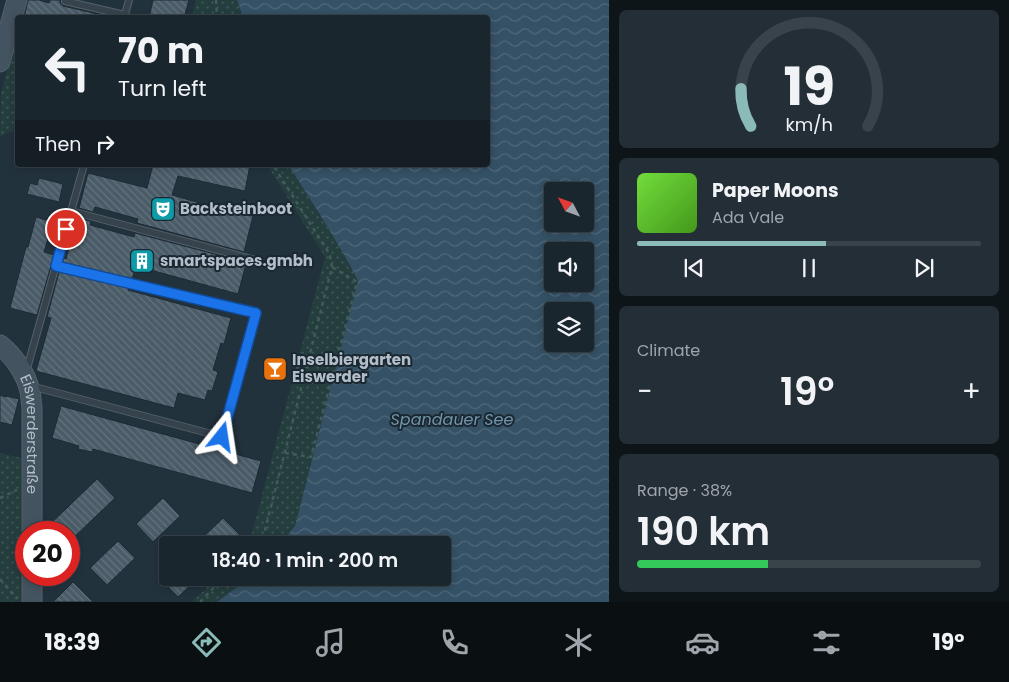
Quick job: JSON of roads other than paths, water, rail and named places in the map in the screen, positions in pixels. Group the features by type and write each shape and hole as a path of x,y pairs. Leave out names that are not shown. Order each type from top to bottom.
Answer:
{"street":[{"path":"0,62 16,0"},
{"name":"Eiswerderstraße","path":"0,345 14,360 26,380 30,392 32,407 32,521"},
{"path":"32,586 32,602"}],"lane":[{"path":"124,15 129,0"},
{"path":"65,1 120,15"},
{"path":"56,266 256,313 222,437 26,380 28,365 83,167"},
{"path":"71,211 259,261"}],"water":[{"name":"Spandauer See","path":"237,0 609,0 609,602 217,602 238,586 451,586 451,536 287,536 295,526 358,281 335,238 290,167 490,167 490,15 242,15"}],"place":[{"name":"Backsteinboot","path":"163,209"},
{"name":"smartspaces.gmbh","path":"142,261"},
{"name":"Inselbiergarten Eiswerder","path":"275,369"}]}
